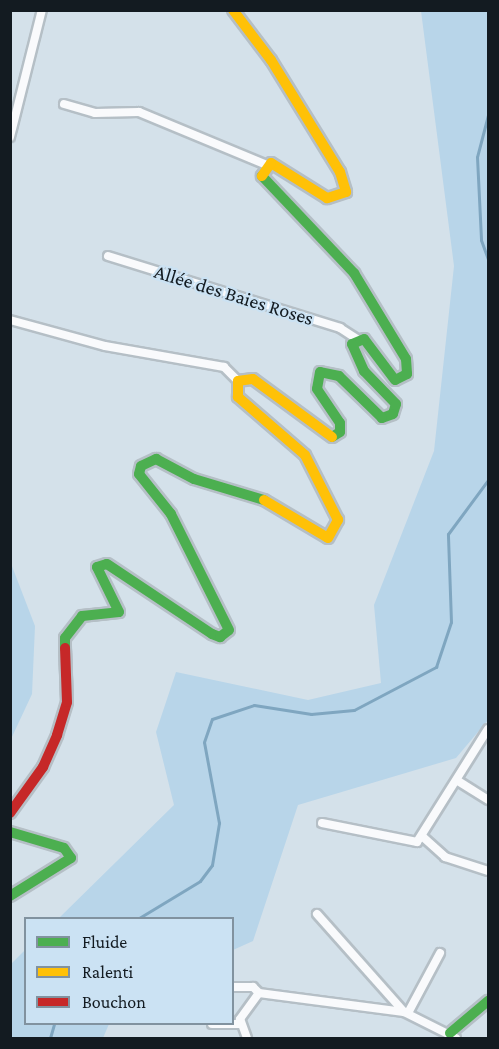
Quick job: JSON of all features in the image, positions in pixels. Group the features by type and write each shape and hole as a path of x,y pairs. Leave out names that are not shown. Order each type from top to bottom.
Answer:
{"main road":[{"path":"10,813 44,767 57,735 67,702 65,638 82,616 119,612 97,567 107,564 126,574 212,634 220,637 229,630 171,514 139,474 147,460 294,513 321,537 334,535 338,520 305,455 238,397 238,381 253,379 323,436 334,438 340,423 317,389 320,372 339,376 382,418 393,414 396,404 350,350 357,339 374,348 395,380 407,374 406,359 354,273 313,224 269,188 261,178 267,165 281,166 327,198 346,192 340,172 272,60 233,10"},
{"path":"10,832 64,848 71,858 10,896"},
{"path":"453,1036 489,1001"}],"street":[{"path":"10,137 42,10"},
{"path":"64,104 95,113 139,112 267,165"},
{"name":"Allée des Baies Roses","path":"108,255 340,328 357,339"},
{"path":"10,320 105,346 224,367 238,381"},
{"path":"322,823 404,841 423,837 489,729"},
{"path":"458,781 489,800"},
{"path":"423,837 445,857 489,871"},
{"path":"317,914 406,1012"},
{"path":"406,1012 440,952"},
{"path":"234,987 253,987 259,993 406,1012 453,1036"},
{"path":"247,1038 241,1024 242,1011 259,993"},
{"path":"234,1024 241,1024"}],"shaded area":[{"path":"421,11 488,11 488,720 456,758 298,805 253,941 234,950 234,917 60,917 174,805 156,732 176,672 308,700 381,683 374,605 434,451 454,266"},
{"path":"10,561 35,626 32,694 11,739"},
{"path":"24,951 24,1025 109,1025 103,1038 11,1038 11,964"}],"waterway":[{"path":"488,115 477,157 481,240 488,259"},
{"path":"141,917 200,881 212,865 219,823 204,742 212,719 254,705 311,714 354,710 436,667 451,622 448,534 488,480"},
{"path":"50,1038 54,1025"}],"traffic: fast":[{"path":"262,176 354,273 406,359 407,374 395,380 364,339 352,344 364,371 396,404 393,414 382,418 339,376 320,372 317,389 340,423 340,432 332,437"},
{"path":"65,648 65,638 82,616 119,612 97,567 107,564 212,634 220,637 229,630 171,514 139,474 141,466 156,459 194,479 264,500"},
{"path":"10,832 64,848 71,858 10,896"},
{"path":"450,1033 488,1001"}],"traffic: slow":[{"path":"233,10 271,60 340,172 346,192 327,198 271,163 262,176"},
{"path":"264,500 328,538 338,520 305,455 238,397 238,381 253,379 332,437"}],"traffic: jam":[{"path":"10,813 43,767 57,735 67,702 65,648"}]}
